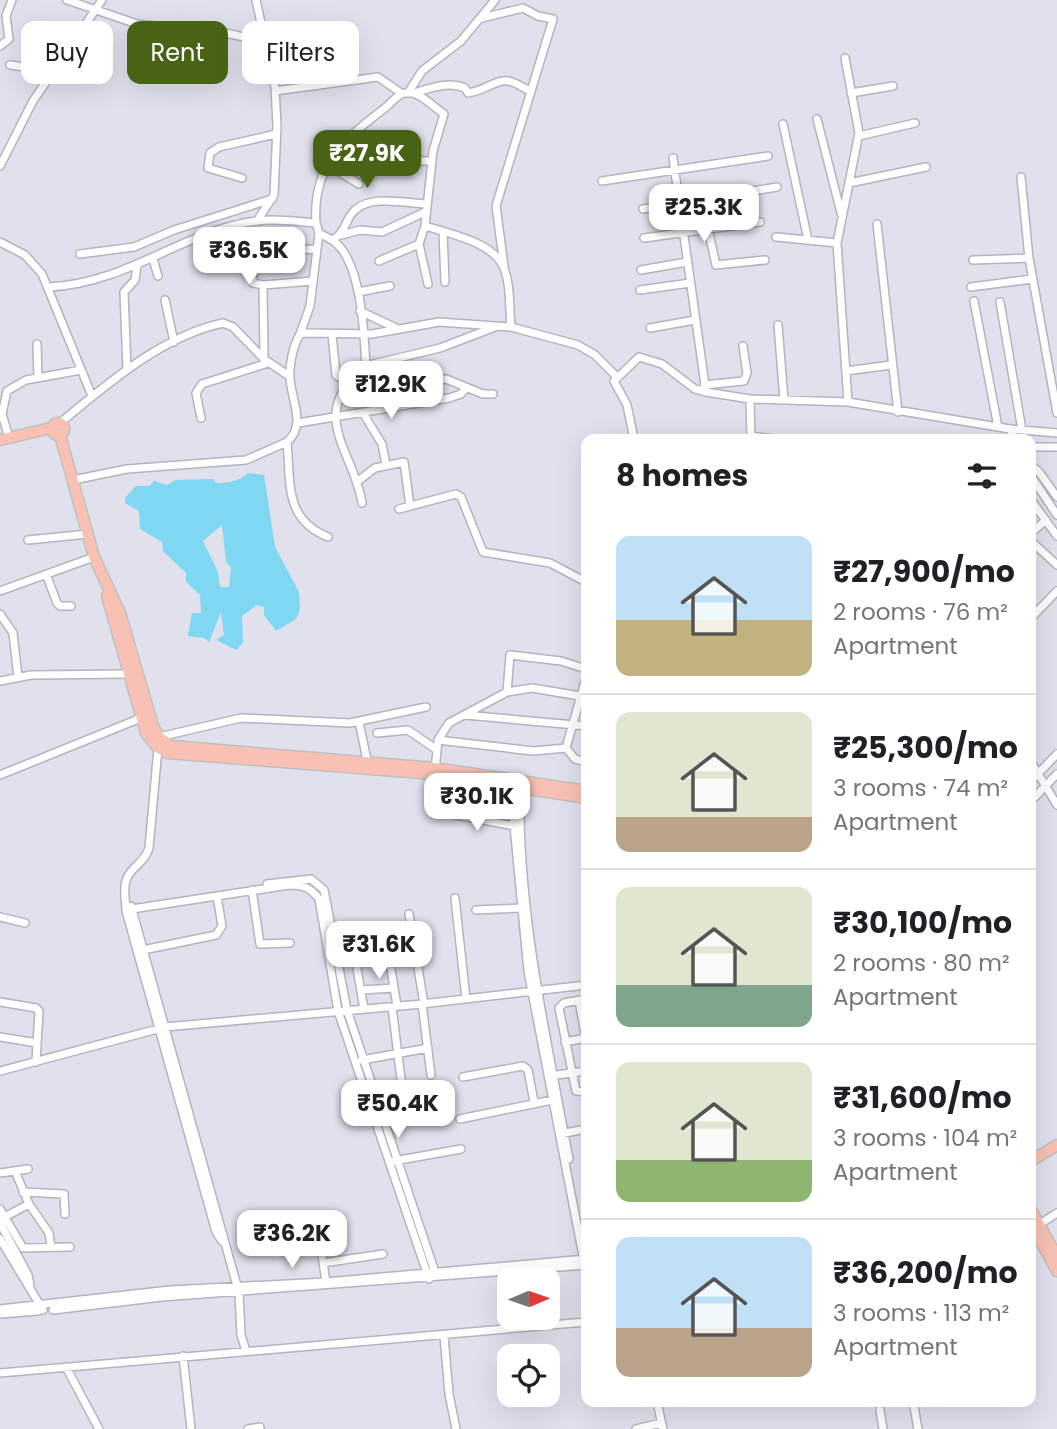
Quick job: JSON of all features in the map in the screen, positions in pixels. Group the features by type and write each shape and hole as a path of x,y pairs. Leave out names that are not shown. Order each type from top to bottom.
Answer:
{"main road":[{"path":"3,440 57,429 146,733 181,756 435,771"},
{"path":"104,583 120,613 158,742"},
{"path":"158,742 182,748 367,760 581,790"},
{"path":"517,782 581,797"},
{"path":"1036,1153 1057,1143"},
{"path":"1036,1158 1057,1143"},
{"path":"1036,1231 1057,1256"},
{"path":"1036,1232 1057,1271"}],"street":[{"path":"0,46 9,39 6,16 12,0"},
{"path":"67,0 137,24 242,35"},
{"path":"88,21 102,0"},
{"path":"256,0 261,21"},
{"path":"408,93 422,71 461,41 495,0"},
{"path":"482,18 523,8 538,16 553,19 496,206 511,327"},
{"path":"845,58 859,136 837,243 848,402"},
{"path":"10,65 21,66"},
{"path":"275,91 383,79 444,114 432,161 425,226 419,244 428,284"},
{"path":"73,480 127,469 246,460 292,438 298,423 289,376 310,306 319,233 314,198 333,155 355,130 408,93 458,85 468,93 495,81 504,80 514,80 531,92"},
{"path":"0,166 45,84"},
{"path":"257,221 272,198 277,130 274,84"},
{"path":"852,93 893,86"},
{"path":"817,120 842,217"},
{"path":"859,136 915,123"},
{"path":"783,124 808,240"},
{"path":"242,178 208,168 206,161 210,153 219,147 277,130"},
{"path":"333,155 354,154 378,160 432,161"},
{"path":"602,181 768,156"},
{"path":"673,158 705,389"},
{"path":"329,166 359,184"},
{"path":"849,183 926,167"},
{"path":"1021,177 1032,279 1057,413"},
{"path":"643,209 777,187"},
{"path":"80,254 134,247 174,230 272,198"},
{"path":"341,235 355,210 362,206 390,202 425,208"},
{"path":"332,240 360,230 382,232 425,208"},
{"path":"49,287 91,282 137,266 209,234 257,221 316,223"},
{"path":"644,237 760,222"},
{"path":"877,224 898,412"},
{"path":"425,226 496,256 505,270"},
{"path":"708,229 716,265 765,260"},
{"path":"443,232 445,282"},
{"path":"319,233 332,240 346,253 358,292 370,365 378,385 446,379 483,394 493,394"},
{"path":"209,234 219,254 316,249"},
{"path":"776,237 837,243"},
{"path":"1,243 34,263 49,287 92,397"},
{"path":"379,261 419,244"},
{"path":"252,254 253,283 264,285 313,281"},
{"path":"973,260 1029,258"},
{"path":"153,259 158,276"},
{"path":"641,271 687,262"},
{"path":"127,370 124,292 135,280 137,266"},
{"path":"971,287 1032,279"},
{"path":"640,290 690,283"},
{"path":"264,285 266,361"},
{"path":"358,292 390,286"},
{"path":"165,300 174,342"},
{"path":"974,301 998,427"},
{"path":"1000,302 1022,430"},
{"path":"360,312 399,329"},
{"path":"650,328 695,320"},
{"path":"300,334 364,334 439,322 511,327 578,345 619,373"},
{"path":"57,429 127,370 174,342 223,323 238,331 266,361 289,376"},
{"path":"778,325 784,400"},
{"path":"362,503 358,481 344,456 335,416 349,383 370,365 440,348 499,326"},
{"path":"332,334 336,375 349,383"},
{"path":"37,344 38,378"},
{"path":"705,389 744,381 747,373 743,346"},
{"path":"633,434 626,405 615,384 619,373 639,357 662,364 695,389 750,398 848,402 1010,429 1057,433"},
{"path":"201,418 195,393 202,384 266,361"},
{"path":"846,371 891,365"},
{"path":"3,440 2,414 7,391 14,384 81,370"},
{"path":"422,380 423,400"},
{"path":"298,423 423,400 449,398 461,394 466,388"},
{"path":"750,398 751,434"},
{"path":"363,413 382,444 386,465"},
{"path":"1010,429 1012,434"},
{"path":"287,442 297,515 309,529 328,537"},
{"path":"1036,447 1057,447"},
{"path":"358,481 386,465 404,462 410,506"},
{"path":"1036,469 1057,497"},
{"path":"1036,484 1057,515"},
{"path":"399,509 456,494 461,497 483,552 550,563 581,579"},
{"path":"1036,507 1056,532"},
{"path":"1036,529 1046,520"},
{"path":"28,540 88,534"},
{"path":"1036,546 1057,565"},
{"path":"0,591 94,557"},
{"path":"46,574 57,603 60,606 71,606"},
{"path":"1036,613 1057,591"},
{"path":"0,614 13,633 18,677"},
{"path":"507,692 510,654 581,667"},
{"path":"0,681 18,677 127,674"},
{"path":"435,771 438,740 449,723 507,692 532,688 581,697"},
{"path":"581,699 570,725 566,748 575,759 581,761"},
{"path":"246,1351 241,1335 238,1290 222,1241 222,1230 126,911 125,894 129,874 142,864 149,848 158,742 241,718 359,722 426,708"},
{"path":"464,715 581,726"},
{"path":"0,775 141,719"},
{"path":"359,722 367,760"},
{"path":"377,733 408,730 437,750"},
{"path":"438,740 533,751 566,748"},
{"path":"1038,774 1057,754"},
{"path":"1036,771 1057,805"},
{"path":"1036,796 1057,774"},
{"path":"517,782 514,826 522,908 535,992 581,1224"},
{"path":"517,782 535,992"},
{"path":"446,813 514,826"},
{"path":"201,898 285,880 311,879 319,883 328,903 348,1010 362,1060 432,1275"},
{"path":"132,909 252,890 299,885 309,887 319,899 338,1011 394,1161"},
{"path":"252,890 260,944 289,943"},
{"path":"125,894 132,909 161,1028"},
{"path":"143,950 216,935 222,926 217,896"},
{"path":"454,898 466,999"},
{"path":"476,910 522,908"},
{"path":"410,914 431,1075"},
{"path":"0,917 25,922"},
{"path":"388,951 394,988 401,1079"},
{"path":"356,963 364,1009"},
{"path":"0,1071 161,1028 395,1007 581,986"},
{"path":"361,990 394,988"},
{"path":"581,1000 564,1003 559,1008 576,1091 581,1092"},
{"path":"0,1002 36,1008 39,1016 36,1062"},
{"path":"0,1037 37,1043"},
{"path":"565,1042 581,1039"},
{"path":"362,1060 428,1048"},
{"path":"463,1077 523,1066 528,1070 534,1102"},
{"path":"551,1075 581,1071"},
{"path":"460,1119 555,1099"},
{"path":"562,1133 581,1130"},
{"path":"562,1133 581,1240"},
{"path":"394,1161 461,1150"},
{"path":"0,1173 28,1169"},
{"path":"15,1171 29,1204 49,1233 51,1247"},
{"path":"23,1192 64,1194 65,1214"},
{"path":"1,1217 29,1204"},
{"path":"1036,1225 1057,1213"},
{"path":"316,1215 326,1282"},
{"path":"1,1217 23,1248 70,1247"},
{"path":"1,1217 28,1275 30,1286"},
{"path":"0,1239 42,1308"},
{"path":"323,1262 383,1254"},
{"path":"0,1312 170,1290 238,1290 581,1262"},
{"path":"238,1290 432,1275"},
{"path":"0,1373 581,1322"},
{"path":"444,1336 449,1394 456,1429"},
{"path":"183,1356 191,1429"},
{"path":"66,1367 99,1429"},
{"path":"636,1429 662,1426 658,1407"},
{"path":"915,1407 918,1429"},
{"path":"880,1410 883,1429"},
{"path":"248,1429 260,1427"}],"water":[{"path":"248,473 264,475 275,547 299,592 300,610 296,619 276,631 264,615 264,607 257,605 242,616 243,643 236,650 216,640 224,635 221,612 209,642 204,638 188,636 192,613 201,613 200,595 186,582 186,573 163,551 162,542 140,529 139,511 125,503 125,498 136,486 149,486 154,481 167,485 176,480 212,479 221,483","holes":["222,525 226,562 231,567 229,587 220,587 218,572 203,541"]}]}
